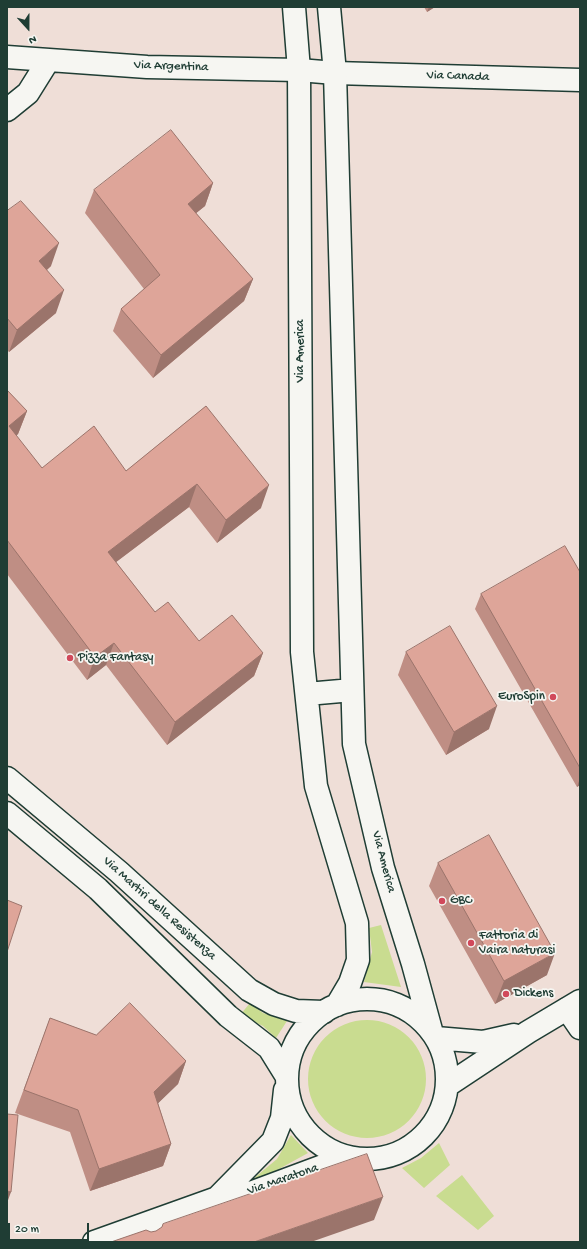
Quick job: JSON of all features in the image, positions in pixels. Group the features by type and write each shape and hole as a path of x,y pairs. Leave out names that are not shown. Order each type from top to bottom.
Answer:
{"street":[{"name":"Via America","path":"294,7 299,70 302,652 316,786 357,923 358,960 350,983 331,1009"},
{"name":"Via America","path":"329,7 335,73 354,744 383,868 434,1034"},
{"name":"Via Argentina","path":"7,57 48,61 147,66 299,70 335,73"},
{"path":"7,110 28,93 48,61"},
{"name":"Via Canada","path":"335,73 580,80"},
{"path":"306,694 352,690"},
{"name":"Via Martiri della Resistenza","path":"7,778 119,872 249,990 274,1004 296,1010 331,1009 362,1000 376,999 390,1002 404,1008 416,1016 434,1034 446,1062 448,1085 444,1103 431,1129 412,1146 384,1158 362,1159 347,1157 332,1152 318,1143 299,1122 292,1107 288,1091 287,1077 292,1053 303,1031 313,1020 331,1009"},
{"name":"Via Martiri della Resistenza","path":"7,813 98,888 228,1016 269,1048 287,1077"},
{"path":"448,1085 528,1032 574,1005 580,1028"},
{"path":"434,1034 483,1042 528,1032"},
{"name":"Via Maratona","path":"217,1198 274,1141 282,1118 287,1077"},
{"name":"Via Maratona","path":"94,1242 141,1234 217,1198 253,1192 347,1157"}],"green space":[{"path":"381,925 401,987 364,982 372,952 369,928"},
{"path":"250,1003 263,1013 287,1021 276,1038 263,1026 240,1015"},
{"path":"367,1020 390,1024 409,1037 422,1056 426,1079 422,1102 409,1121 390,1134 367,1138 344,1134 325,1121 312,1102 308,1079 312,1056 325,1037 344,1024"},
{"path":"291,1135 308,1153 241,1190 238,1188 253,1179 277,1159"},
{"path":"439,1143 450,1165 424,1188 402,1168 421,1158"},
{"path":"462,1175 494,1216 478,1230 436,1196"}],"building":[{"path":"171,130 213,183 188,204 253,279 161,355 121,309 160,275 94,190"},
{"path":"21,201 59,243 39,261 64,290 17,330 7,318 7,211"},
{"path":"7,390 27,411 9,426 42,468 94,426 126,471 206,406 269,485 226,520 197,484 108,552 155,612 168,602 199,641 232,615 263,653 175,722 114,643 95,657 7,540"},
{"name":"EuroSpin","path":"565,546 580,572 580,768 481,594"},
{"path":"450,626 497,706 454,732 406,652"},
{"path":"489,835 555,953 504,981 438,863"},
{"path":"7,900 22,906 7,952"},
{"path":"130,1003 186,1061 154,1092 171,1144 99,1169 78,1110 24,1090 50,1018 96,1035"},
{"path":"7,1114 18,1115 11,1192 7,1191"},
{"path":"367,1154 383,1197 254,1242 111,1242 146,1230 151,1232 156,1231 162,1227 163,1224"}],"place":[{"name":"Pizza Fantasy","path":"70,658"},
{"name":"EuroSpin","path":"553,697"},
{"name":"GBC","path":"442,901"},
{"name":"Fattoria di Vaira naturasi","path":"471,943"},
{"name":"Dickens","path":"506,994"}]}
